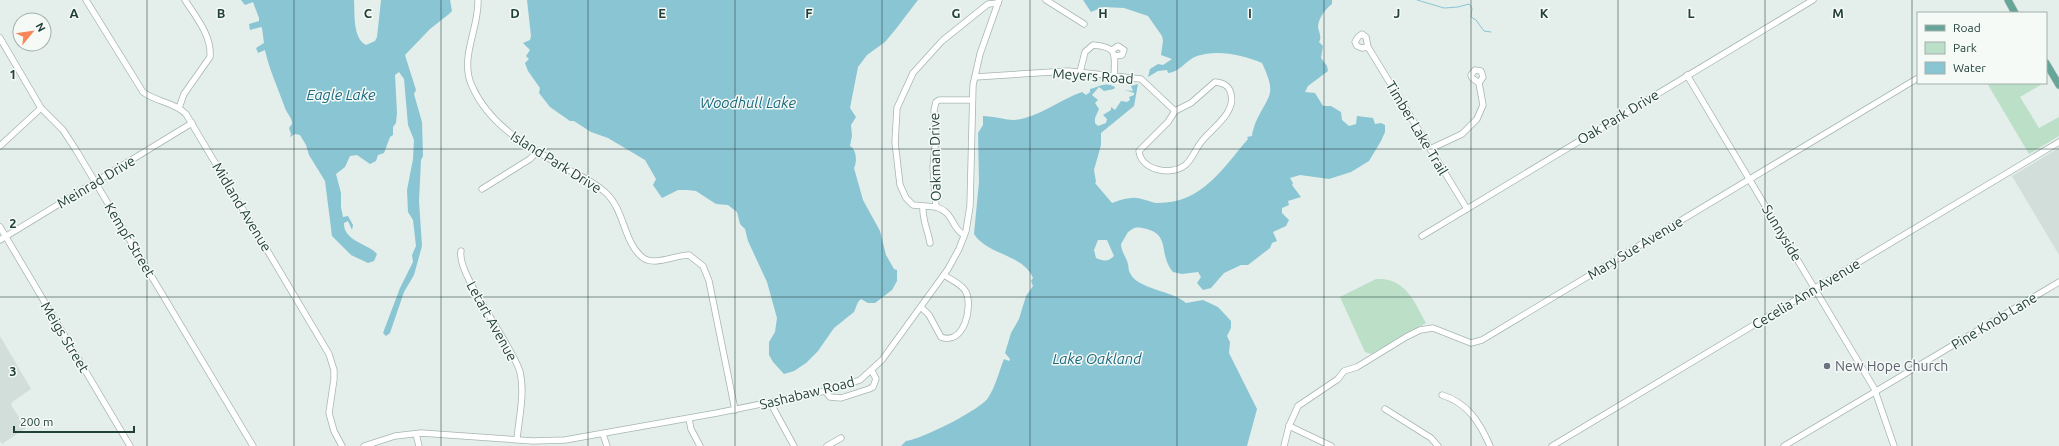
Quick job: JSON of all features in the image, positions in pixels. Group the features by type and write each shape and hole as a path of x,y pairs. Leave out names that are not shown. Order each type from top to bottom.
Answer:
{"main road":[{"path":"2008,0 2014,12"},
{"path":"2047,65 2059,85"}],"street":[{"path":"86,0 143,92 155,100 179,108 188,88 210,58 211,51 208,39 185,0"},
{"name":"Island Park Drive","path":"478,0 477,23 468,63 471,85 480,102 495,121 510,135 586,179 604,192 619,209 630,239 642,258 654,261 678,255 689,255 703,266 709,281 735,410"},
{"path":"1046,0 1084,24"},
{"name":"Oak Park Drive","path":"1422,236 1687,75 1814,0"},
{"path":"936,208 918,207 909,202 900,185 895,142 897,108 913,73 942,41 988,4 999,2"},
{"name":"Sashabaw Road","path":"364,446 388,438 416,434 517,439 530,443 565,440 689,419 824,391 854,383 872,371 882,360 944,275 959,249 964,235 970,206 971,100 980,54 999,2"},
{"name":"Kempf Street","path":"0,38 41,108 68,136 253,446"},
{"path":"1080,72 1085,52 1093,45 1107,46 1112,50 1115,56 1114,76"},
{"path":"1112,50 1118,46 1124,50 1122,55 1115,56"},
{"name":"Timber Lake Trail","path":"1368,47 1467,209"},
{"name":"Meyers Road","path":"975,77 1059,71 1141,79 1175,111"},
{"name":"Sunnyside","path":"1687,75 1876,392 1894,446"},
{"name":"Mary Sue Avenue","path":"1289,426 1298,406 1313,394 1338,379 1344,371 1357,367 1420,330 1439,330 1471,343 1482,340 1917,79"},
{"path":"1215,82 1224,83 1231,92 1232,104 1230,109 1201,142 1188,163 1179,169 1169,171 1153,168 1141,160 1139,151 1168,122 1175,111 1191,103 1215,82"},
{"path":"1430,149 1462,134 1477,119 1483,105 1480,83"},
{"name":"Oakman Drive","path":"964,235 959,232 948,213 943,209 936,208 933,167 936,136 934,106 939,100 971,100"},
{"path":"0,146 41,108"},
{"name":"Midland Avenue","path":"179,108 192,123 329,354 334,370 329,413 334,431 342,446"},
{"name":"Meinrad Drive","path":"0,240 192,123"},
{"name":"Cecelia Ann Avenue","path":"1552,446 2059,142"},
{"path":"482,189 530,160 537,152"},
{"path":"923,207 922,216 928,230 930,243"},
{"name":"Meigs Street","path":"0,227 130,446"},
{"name":"Letart Avenue","path":"461,251 461,259 468,278 520,371 522,386 517,439"},
{"path":"921,307 929,315 941,337 944,338 954,336 961,331 967,314 968,297 962,286 944,275"},
{"name":"Pine Knob Lane","path":"1784,446 2059,282"},
{"path":"824,391 830,397 841,398 869,389 873,386 876,379 872,371"},
{"path":"1442,396 1457,402 1472,413 1483,430 1490,446"},
{"path":"770,402 794,446"},
{"path":"1385,409 1431,438 1438,446"},
{"path":"689,419 691,429 700,446"},
{"path":"1284,446 1289,426 1331,446"},
{"path":"416,434 419,446"},
{"path":"603,434 607,446"},
{"path":"827,446 841,438"}],"shaded area":[{"path":"2059,148 2059,255 2012,176"},
{"path":"0,336 31,389 12,402 11,405 26,428 2,444 0,441"}],"green space":[{"path":"1988,84 2042,84 2020,97 2039,128 2059,117 2059,136 2029,154"},
{"path":"1376,279 1386,279 1401,286 1413,299 1426,323 1371,354 1365,352 1340,297"}],"water":[{"name":"Eagle Lake","path":"241,0 354,0 356,31 358,37 366,45 375,41 377,37 381,0 450,0 452,11 430,29 405,55 416,90 414,94 422,122 423,156 421,160 419,201 422,246 414,275 404,292 390,333 386,336 383,333 400,288 413,262 412,255 416,246 413,220 408,212 407,190 413,159 414,140 408,125 404,79 399,72 395,75 397,113 396,123 393,127 393,135 390,137 384,153 378,155 376,161 370,164 357,155 350,156 345,167 336,174 341,193 343,217 348,216 353,225 352,230 348,221 344,223 345,229 357,242 377,254 374,261 368,263 351,255 332,236 325,181 309,155 306,145 300,135 295,134 290,137 291,134 289,128 292,124 291,119 274,79 265,50 258,53 256,48 264,43 262,28 250,30 249,24 259,21 259,18 253,2 245,5"},
{"name":"Woodhull Lake","path":"527,0 918,0 885,42 867,55 858,67 850,108 856,117 851,125 852,136 850,146 854,150 856,156 854,168 863,200 880,231 886,255 894,269 897,270 897,281 892,290 875,303 868,303 861,299 858,302 854,312 834,328 818,351 806,363 794,371 784,374 769,355 769,342 775,332 777,318 767,282 748,241 745,229 740,224 737,212 728,205 716,204 696,191 678,190 662,198 653,185 656,179 645,160 608,138 591,132 574,121 570,121 550,107 539,93 540,88 528,71 525,63 529,59 526,56 530,50 523,43 530,40 531,36"},
{"name":"Lake Oakland","path":"1083,0 1332,0 1332,4 1325,11 1318,24 1320,37 1319,42 1323,46 1321,58 1327,66 1328,71 1308,86 1305,92 1315,93 1323,106 1331,106 1341,112 1342,120 1349,126 1356,124 1357,116 1373,118 1375,124 1381,123 1385,125 1385,132 1369,161 1351,172 1329,179 1300,175 1290,178 1293,183 1292,185 1301,197 1288,201 1289,205 1282,208 1282,213 1289,220 1286,226 1273,232 1277,241 1272,243 1270,248 1248,265 1241,265 1224,273 1211,288 1203,290 1197,283 1201,277 1198,272 1182,274 1173,272 1166,259 1162,241 1154,232 1144,228 1134,228 1128,232 1121,244 1122,251 1128,263 1129,272 1134,279 1148,287 1172,295 1186,303 1203,300 1218,307 1231,321 1231,328 1227,336 1230,342 1229,353 1257,409 1247,446 901,446 906,441 924,436 962,417 974,410 988,398 1004,359 1009,361 1010,359 1005,353 1011,333 1019,319 1026,296 1033,286 1031,281 1033,278 1028,270 1013,259 987,246 974,234 979,182 978,133 983,125 983,116 1011,120 1022,119 1040,113 1074,95 1082,92 1086,95 1090,92 1090,89 1108,84 1115,87 1114,89 1104,91 1099,87 1092,95 1098,100 1095,103 1099,109 1095,118 1095,123 1098,126 1106,123 1107,119 1103,115 1111,110 1111,107 1115,110 1121,101 1127,102 1130,100 1129,97 1134,95 1134,93 1125,90 1133,91 1131,86 1138,84 1134,106 1101,133 1101,145 1094,170 1095,183 1112,203 1130,198 1138,198 1156,203 1172,202 1186,198 1210,183 1248,139 1247,137 1252,136 1255,124 1267,100 1270,89 1267,74 1262,63 1239,55 1213,53 1197,56 1172,72 1168,73 1167,70 1158,71 1148,77 1150,69 1158,64 1163,65 1172,59 1161,55 1163,41 1162,36 1148,16 1124,8 1103,7 1091,12","holes":["1098,240 1107,240 1114,256 1105,260 1096,258 1094,250"]}],"waterway":[{"path":"1417,0 1444,8 1458,7 1469,4 1472,8 1471,17 1476,20 1484,31 1491,32"}],"place":[{"name":"New Hope Church","path":"1827,366"}]}
